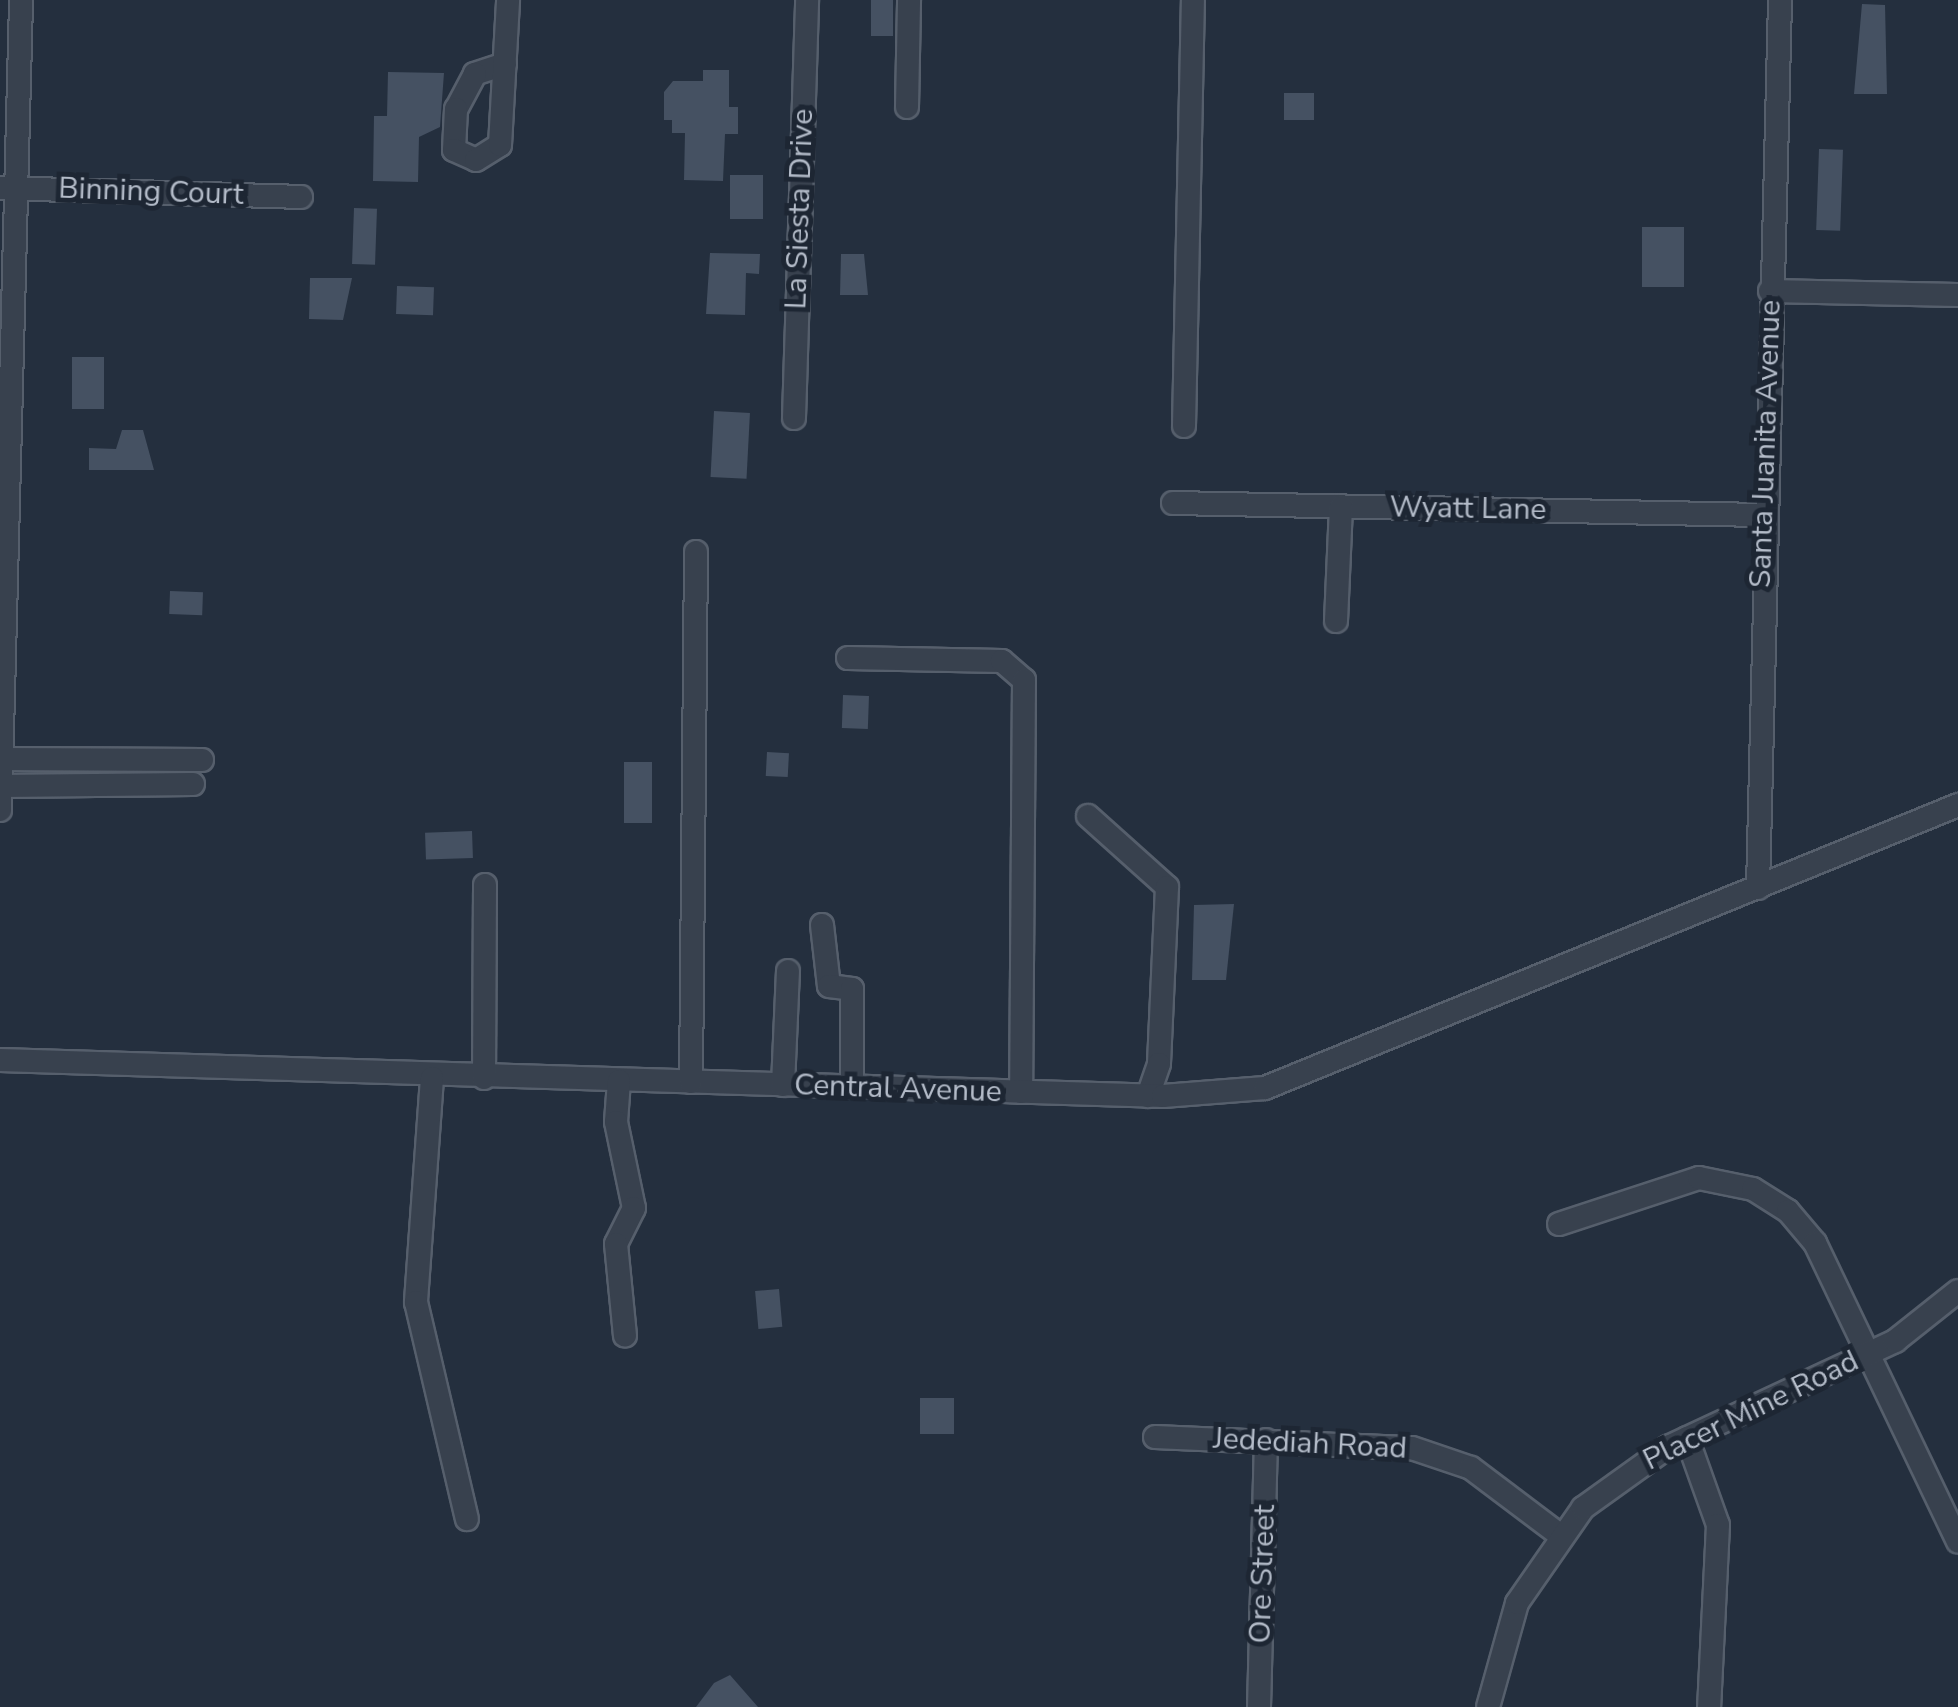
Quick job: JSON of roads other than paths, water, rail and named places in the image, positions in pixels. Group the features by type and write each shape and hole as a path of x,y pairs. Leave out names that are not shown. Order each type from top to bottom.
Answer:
{"street":[{"path":"0,810 8,188 21,0"},
{"path":"505,64 508,0"},
{"name":"La Siesta Drive","path":"794,418 806,0"},
{"path":"908,107 909,0"},
{"path":"1184,426 1192,0"},
{"name":"Santa Juanita Avenue","path":"1758,888 1763,516 1780,0"},
{"name":"Binning Court","path":"8,188 301,198"},
{"path":"1770,291 1958,295"},
{"name":"Wyatt Lane","path":"1173,503 1763,516"},
{"path":"1336,621 1342,506"},
{"path":"691,1082 696,552"},
{"path":"848,658 1002,661 1024,680 1021,1092"},
{"path":"1,766 202,760"},
{"path":"0,786 193,784"},
{"name":"Central Avenue","path":"0,1060 432,1078 1148,1096 1265,1088 1958,805"},
{"path":"1088,816 1167,887 1159,1064 1148,1096"},
{"path":"484,1078 485,885"},
{"path":"822,926 829,986 852,989 852,1087"},
{"path":"783,1085 788,971"},
{"path":"432,1078 416,1302 466,1519"},
{"path":"619,1081 616,1122 634,1208 616,1244 625,1336"},
{"path":"1560,1224 1671,1182 1753,1189 1807,1232 1958,1542"},
{"name":"Placer Mine Road","path":"1488,1707 1516,1603 1560,1534 1610,1485 1687,1438 1867,1355 1958,1291"},
{"name":"Jedediah Road","path":"1155,1437 1266,1440 1442,1456 1497,1484 1560,1534"},
{"path":"1687,1438 1718,1525 1709,1707"},
{"name":"Ore Street","path":"1259,1707 1266,1440"}]}
